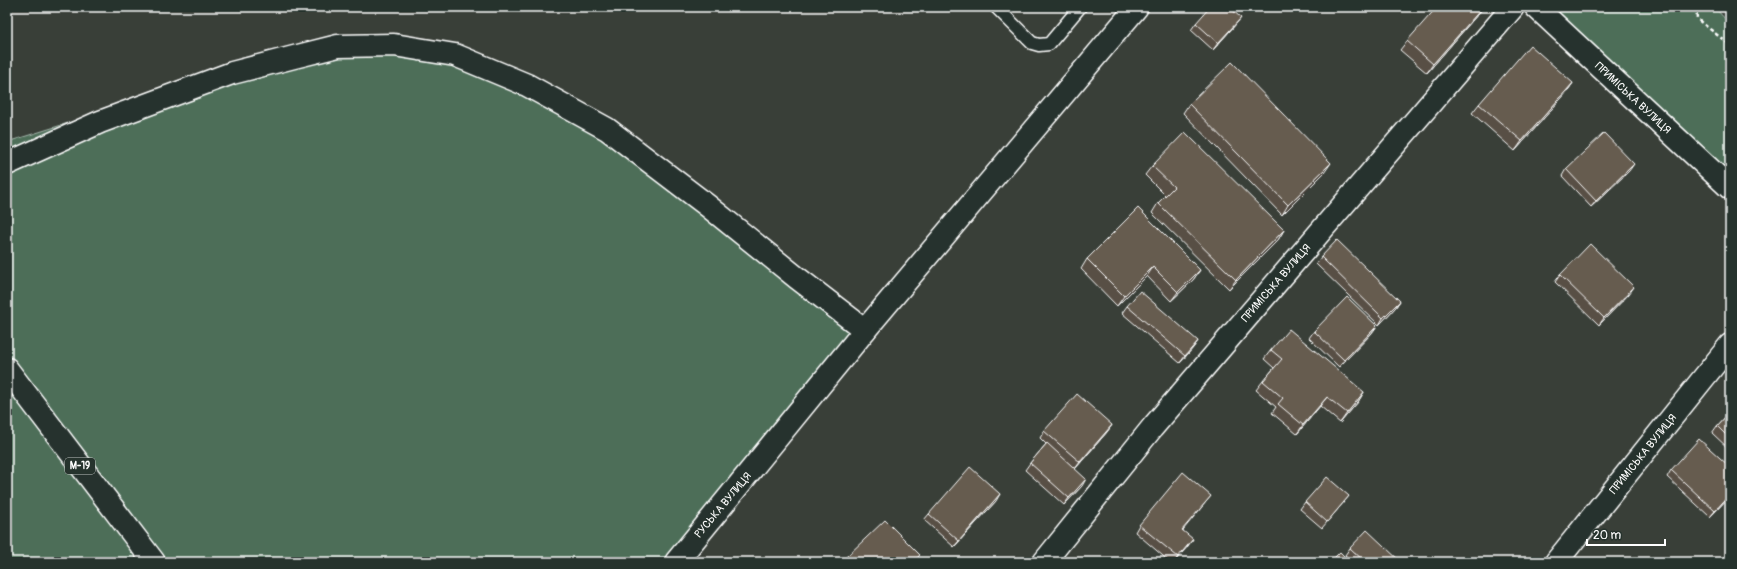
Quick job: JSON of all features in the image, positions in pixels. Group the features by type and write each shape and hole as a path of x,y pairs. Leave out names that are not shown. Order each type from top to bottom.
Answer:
{"main road":[{"name":"РУСЬКА ВУЛИЦЯ","path":"676,562 755,467 865,330 1137,7"},
{"name":"ПРИМІСЬКА ВУЛИЦЯ","path":"1044,562 1152,428 1513,7"},
{"name":"ПРИМІСЬКА ВУЛИЦЯ","path":"1536,7 1730,188"},
{"path":"7,164 100,122 232,73 338,46 394,44 455,55 527,85 607,129 708,206 865,330"},
{"name":"ПРИМІСЬКА ВУЛИЦЯ","path":"1556,562 1730,345"},
{"name":"М-19","path":"7,369 154,562"}],"lane":[{"path":"996,7 1032,43 1040,45 1049,44 1080,7"}],"path":[{"path":"1696,7 1697,19 1730,45"}],"green space":[{"path":"1535,7 1714,7 1730,24 1730,197"},
{"path":"322,44 530,79 873,329 684,562 7,562 7,142"}],"building":[{"path":"1210,7 1229,7 1241,18 1218,43 1196,23"},
{"path":"1437,7 1483,7 1433,64 1407,41"},
{"path":"1530,45 1573,83 1522,141 1479,104"},
{"path":"1232,62 1331,163 1288,205 1189,104"},
{"path":"1185,132 1284,230 1236,280 1158,203 1174,187 1152,166"},
{"path":"1604,133 1634,164 1596,201 1566,169"},
{"path":"1138,208 1200,270 1178,292 1153,267 1124,296 1087,259"},
{"path":"1337,240 1400,301 1383,318 1321,257"},
{"path":"1590,244 1634,287 1604,318 1560,275"},
{"path":"1140,291 1198,341 1185,356 1127,306"},
{"path":"1347,297 1377,326 1344,360 1314,331"},
{"path":"1289,329 1364,392 1347,413 1327,397 1303,425 1278,404 1283,398 1263,381 1282,359 1271,350"},
{"path":"1077,394 1112,425 1080,462 1044,431"},
{"path":"1730,412 1730,439 1717,426"},
{"path":"1699,439 1730,467 1730,494 1715,511 1671,470"},
{"path":"1047,443 1086,479 1069,498 1030,463"},
{"path":"970,467 1000,494 959,541 929,514"},
{"path":"1183,472 1211,496 1182,530 1193,539 1178,557 1139,525"},
{"path":"1327,477 1349,496 1327,522 1305,502"},
{"path":"885,520 920,555 913,562 851,562 846,557"},
{"path":"1367,530 1401,562 1365,562 1350,548"},
{"path":"1340,552 1350,562 1330,562"}]}
